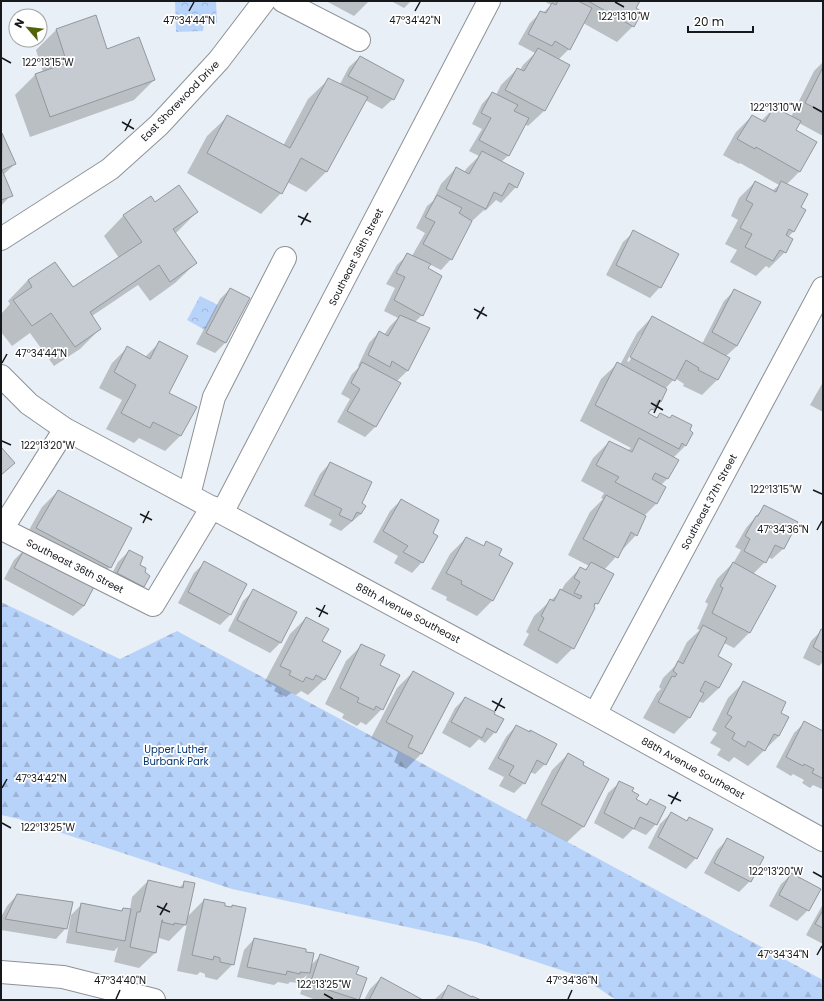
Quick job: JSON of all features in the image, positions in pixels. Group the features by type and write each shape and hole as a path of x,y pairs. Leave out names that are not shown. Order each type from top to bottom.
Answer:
{"street":[{"name":"East Shorewood Drive","path":"1,239 110,169 159,125 219,60 264,1"},
{"path":"283,1 359,40"},
{"name":"Southeast 36th Street","path":"66,429 1,529 153,605 217,510 489,1"},
{"path":"189,495 214,397 285,258"},
{"name":"Southeast 37th Street","path":"595,714 823,288"},
{"name":"88th Avenue Southeast","path":"1,376 29,404 66,429 595,714 823,840"},
{"path":"1,972 63,978 154,1000"}],"green space":[{"path":"175,1 216,1 217,23 204,23 203,31 176,32"},
{"path":"200,296 218,305 205,330 187,320"},
{"name":"Upper Luther Burbank Park","path":"1,602 120,659 177,631 823,980 823,1000 616,1000 582,977 476,942 232,889 19,819 1,815"}],"building":[{"path":"558,1 578,1 592,8 570,50 555,41 552,46 528,34 540,11 546,13 552,3 556,5"},
{"path":"588,1 640,1 636,8 642,12 634,27"},
{"path":"96,15 107,49 139,37 155,80 50,117 35,74 67,63 56,29"},
{"path":"538,48 570,65 545,111 505,90 517,68 524,71"},
{"path":"360,56 404,80 394,100 348,76"},
{"path":"823,67 823,112 805,103"},
{"path":"328,78 368,97 327,172 301,158 282,194 207,153 227,115 290,148"},
{"path":"492,92 518,105 514,111 529,118 509,156 479,140 491,118 481,113"},
{"path":"774,107 801,121 796,130 817,142 800,172 756,147 755,149 737,139 752,115 765,122"},
{"path":"2,133 16,164 2,170 13,196 1,200"},
{"path":"482,151 524,173 517,188 509,183 502,196 494,192 486,209 446,189 456,167 469,174"},
{"path":"755,181 776,192 781,181 808,194 801,207 806,210 794,232 789,229 786,235 793,239 786,253 780,250 773,261 745,247 752,234 740,228 753,204 746,200"},
{"path":"179,185 198,212 173,229 197,263 170,282 159,265 90,312 101,329 75,347 51,313 32,326 13,300 32,287 28,280 55,262 73,287 142,242 123,215 151,196 155,202"},
{"path":"437,195 462,208 459,213 472,221 452,260 423,244 435,222 425,217"},
{"path":"633,230 679,254 661,288 616,265"},
{"path":"407,253 431,264 428,268 442,276 423,316 394,300 405,277 396,273"},
{"path":"230,288 250,298 226,343 206,333"},
{"path":"734,289 761,302 737,346 712,332"},
{"path":"400,315 430,328 408,371 392,361 390,367 368,355 379,331 388,336"},
{"path":"652,316 730,358 718,380 698,370 699,368 686,360 675,381 630,357"},
{"path":"159,341 188,356 169,393 197,407 181,436 153,422 150,428 121,413 136,385 114,372 127,346 150,359"},
{"path":"362,362 401,383 376,427 347,411 360,389 351,383"},
{"path":"617,362 667,389 661,402 658,401 654,410 651,409 648,413 657,418 660,413 670,418 672,415 692,425 690,430 693,433 686,446 682,443 679,449 595,405"},
{"path":"639,438 679,460 668,479 655,473 652,479 666,487 657,504 615,482 619,477 596,465 609,441 632,452"},
{"path":"1,447 15,463 1,475"},
{"path":"330,462 372,482 362,503 366,506 361,514 357,512 352,521 339,515 342,509 314,495"},
{"path":"58,490 132,528 111,568 36,528"},
{"path":"606,495 646,516 637,536 631,532 618,558 583,539"},
{"path":"401,499 439,520 433,533 438,536 423,563 403,552 408,546 383,531"},
{"path":"764,505 798,522 784,549 775,545 766,563 744,551 750,539 745,536"},
{"path":"466,537 484,546 486,541 502,549 499,555 513,563 493,601 461,584 462,581 446,573"},
{"path":"25,548 95,585 84,606 14,568"},
{"path":"129,550 143,557 140,565 146,568 145,572 150,576 144,587 117,573"},
{"path":"204,561 247,584 231,615 188,592"},
{"path":"591,562 614,574 598,604 595,603 595,608 574,649 538,630 544,618 541,616 550,599 554,601 560,589 580,599 582,596 574,593 580,582 574,578 580,567 586,570"},
{"path":"733,562 776,586 750,633 712,613 723,588 720,586"},
{"path":"253,589 297,612 281,643 237,620"},
{"path":"306,617 329,629 322,641 341,651 325,680 316,675 313,680 306,677 303,682 289,675 291,671 280,666"},
{"path":"703,625 727,638 718,656 732,664 719,688 705,681 700,691 704,693 690,718 658,702 672,676 675,677 677,674 673,671 678,661 683,664"},
{"path":"821,629 823,630 823,653 813,647"},
{"path":"361,644 385,655 380,665 400,675 383,710 376,706 374,710 357,702 359,698 340,688"},
{"path":"413,671 454,693 422,754 408,747 413,736 386,722"},
{"path":"743,681 786,702 781,713 789,717 779,736 774,734 765,751 748,741 745,747 732,739 735,733 725,727 732,717 727,714"},
{"path":"465,697 495,712 494,714 504,719 496,733 487,728 482,738 451,722"},
{"path":"804,721 823,731 822,778 812,773 814,769 804,764 803,766 786,757"},
{"path":"516,725 530,732 530,730 557,744 546,765 537,760 525,784 509,775 514,766 498,758"},
{"path":"568,753 584,762 583,765 609,779 584,827 541,804"},
{"path":"619,781 634,788 632,791 639,795 636,799 647,805 650,799 666,807 657,825 640,817 634,829 604,813"},
{"path":"671,812 687,821 689,817 713,829 697,859 658,837"},
{"path":"727,838 764,857 751,882 714,863"},
{"path":"791,873 821,889 809,911 779,895"},
{"path":"148,880 183,888 184,881 195,883 186,925 174,923 174,925 162,922 162,920 156,953 130,947 137,912 140,912"},
{"path":"17,894 73,902 67,929 5,919"},
{"path":"204,899 225,903 225,906 232,907 232,905 246,908 234,965 220,962 220,958 214,956 213,960 192,955"},
{"path":"81,903 122,911 123,908 131,909 125,941 76,932"},
{"path":"823,910 823,928 815,924"},
{"path":"254,938 306,949 306,952 314,953 310,973 300,972 300,974 287,971 286,975 247,967"},
{"path":"320,954 359,967 356,974 367,978 359,1000 310,984"},
{"path":"381,977 423,1000 369,1000"},
{"path":"448,985 472,997 481,1000 441,1000"}]}
